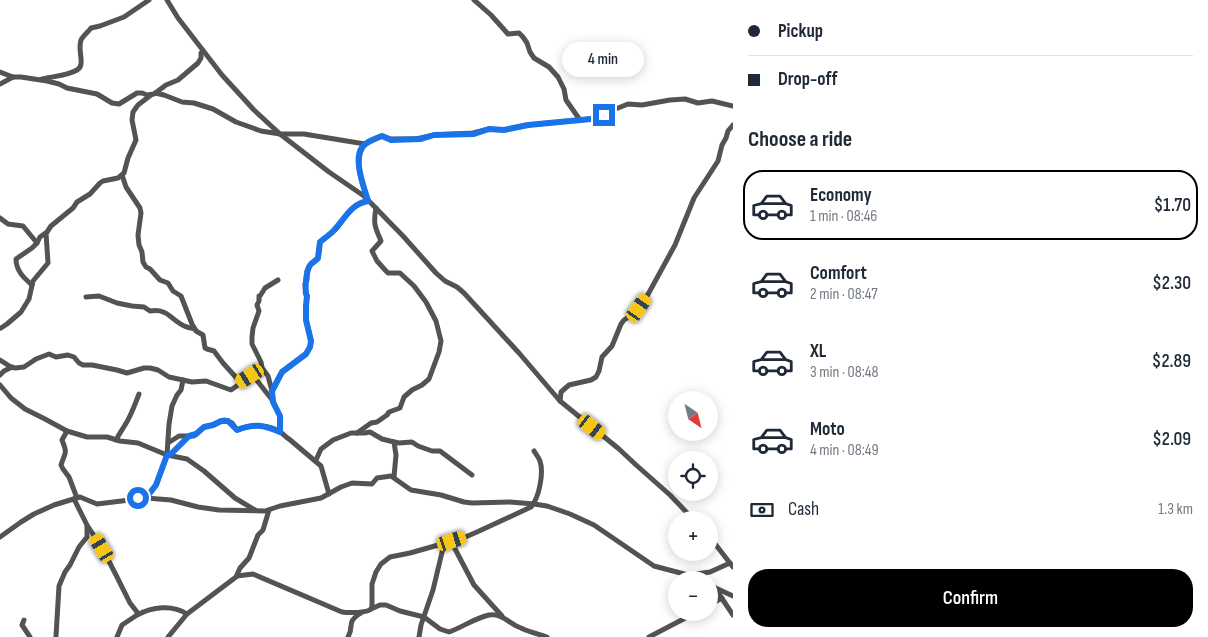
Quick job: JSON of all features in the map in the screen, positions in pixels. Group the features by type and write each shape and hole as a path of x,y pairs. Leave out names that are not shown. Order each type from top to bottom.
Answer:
{"street":[{"path":"39,80 79,69 82,64 81,42 91,28 124,16 149,0"},
{"path":"167,0 178,18 239,95 280,134 358,192 376,208 436,273 464,293 560,401 619,448 685,511"},
{"path":"474,0 508,34 519,33 523,37 534,58 550,68 558,77 564,89 566,100 580,120"},
{"path":"32,285 22,276 16,264 16,259 32,248 40,237 73,208 77,202 90,194 100,184 118,178 124,173 129,154 136,140 132,120 133,112 138,105 153,94 186,75 198,63 201,53 204,51"},
{"path":"0,72 13,77 52,82 72,89 97,94 116,104 123,103 137,94 164,95 182,102 194,103 214,109 236,122 255,130 280,134 304,134 365,144"},
{"path":"0,84 13,77"},
{"path":"368,201 360,173 360,150 365,144 382,136 391,140 421,139 434,135 474,134 489,129 504,130 528,125 598,118 628,104 642,105 670,100 685,99 698,103 712,101 733,106"},
{"path":"560,401 561,392 569,385 591,380 596,376 602,357 612,346 621,324 635,313 646,298 675,245 694,198 718,161 722,145 733,124"},
{"path":"122,175 126,188 140,208 138,235 143,262 160,280 168,284 172,291 180,294 190,321 195,329 203,335 205,348 214,351 241,383"},
{"path":"272,391 282,372 306,354 310,347 306,320 307,296 305,284 308,280 308,268 318,258 320,242 334,231 345,215 362,202 368,201"},
{"path":"357,433 371,423 387,416 389,412 400,408 404,397 429,379 441,341 430,307 414,286 400,273 388,273 374,257 372,251 381,242 374,225 376,208"},
{"path":"0,218 8,224 23,226 37,243"},
{"path":"2,328 21,312 29,299 33,281 48,263 46,233"},
{"path":"273,402 268,376 262,368 252,344 252,337 259,311 257,305 259,296 265,288 278,280"},
{"path":"86,297 99,296 117,303 144,307 150,311 164,312 188,328 195,329"},
{"path":"0,375 4,371 24,367 36,359 50,354 56,357 68,355 74,357 83,365 92,365 127,373 150,368 158,370 169,377 192,382 206,381 231,390 262,368"},
{"path":"0,360 12,368"},
{"path":"250,376 255,378 273,402 280,416 280,432"},
{"path":"169,455 169,424 172,406 181,390 183,380"},
{"path":"0,385 24,409 67,431 78,435 142,444 169,455 191,461 234,498 256,510"},
{"path":"116,440 139,394"},
{"path":"168,443 179,436 196,434 204,427 224,420 232,424 237,430 248,426 272,428 290,439 316,460 322,469 329,494"},
{"path":"67,431 62,440 66,449 61,465 62,469 70,480 88,525 130,603 136,610 137,615"},
{"path":"316,460 321,449 326,444 346,434 370,432 382,439 399,443 412,442 432,451 439,450 472,475"},
{"path":"146,498 156,485 169,455 189,436"},
{"path":"394,442 396,455 394,477"},
{"path":"370,609 374,577 384,562 395,555 444,544 477,532 526,510 534,504 539,492 540,461 534,451"},
{"path":"0,537 34,514 76,498 83,498 97,504 146,498 171,500 219,510 269,510 321,498 352,483 372,484 377,478 388,476 394,477 411,490 468,503 500,502 547,506 594,525 654,566 673,571"},
{"path":"237,576 240,568 249,558 258,535 263,530 269,510"},
{"path":"56,636 59,586 64,572 87,537 88,525"},
{"path":"452,541 474,585 502,617"},
{"path":"419,637 444,544"},
{"path":"713,571 732,565 718,547"},
{"path":"168,637 187,614 237,576 253,574 340,611 346,613 363,612"},
{"path":"718,589 733,596"},
{"path":"718,592 733,615"},
{"path":"718,600 722,598"},
{"path":"348,637 351,632 350,624 352,619 363,612 384,605 424,617 440,629 450,632 483,617 494,615 506,618 519,628 547,637"},
{"path":"118,637 122,625 145,611 161,607 182,611 187,614"},
{"path":"24,620 22,625 30,637"},
{"path":"649,637 680,621"}],"route":[{"path":"138,498 146,498 156,485 167,455 170,455 189,436 194,436 204,427 224,420 232,424 236,430 248,426 262,426 280,432 280,416 273,402 272,391 282,372 306,354 310,347 311,341 306,320 307,296 305,284 308,280 307,271 318,258 320,242 334,231 345,215 362,202 368,201 360,173 359,160 360,150 365,144 382,136 391,140 406,140 421,139 434,135 474,134 489,129 504,130 528,125 591,119 604,115"}]}
